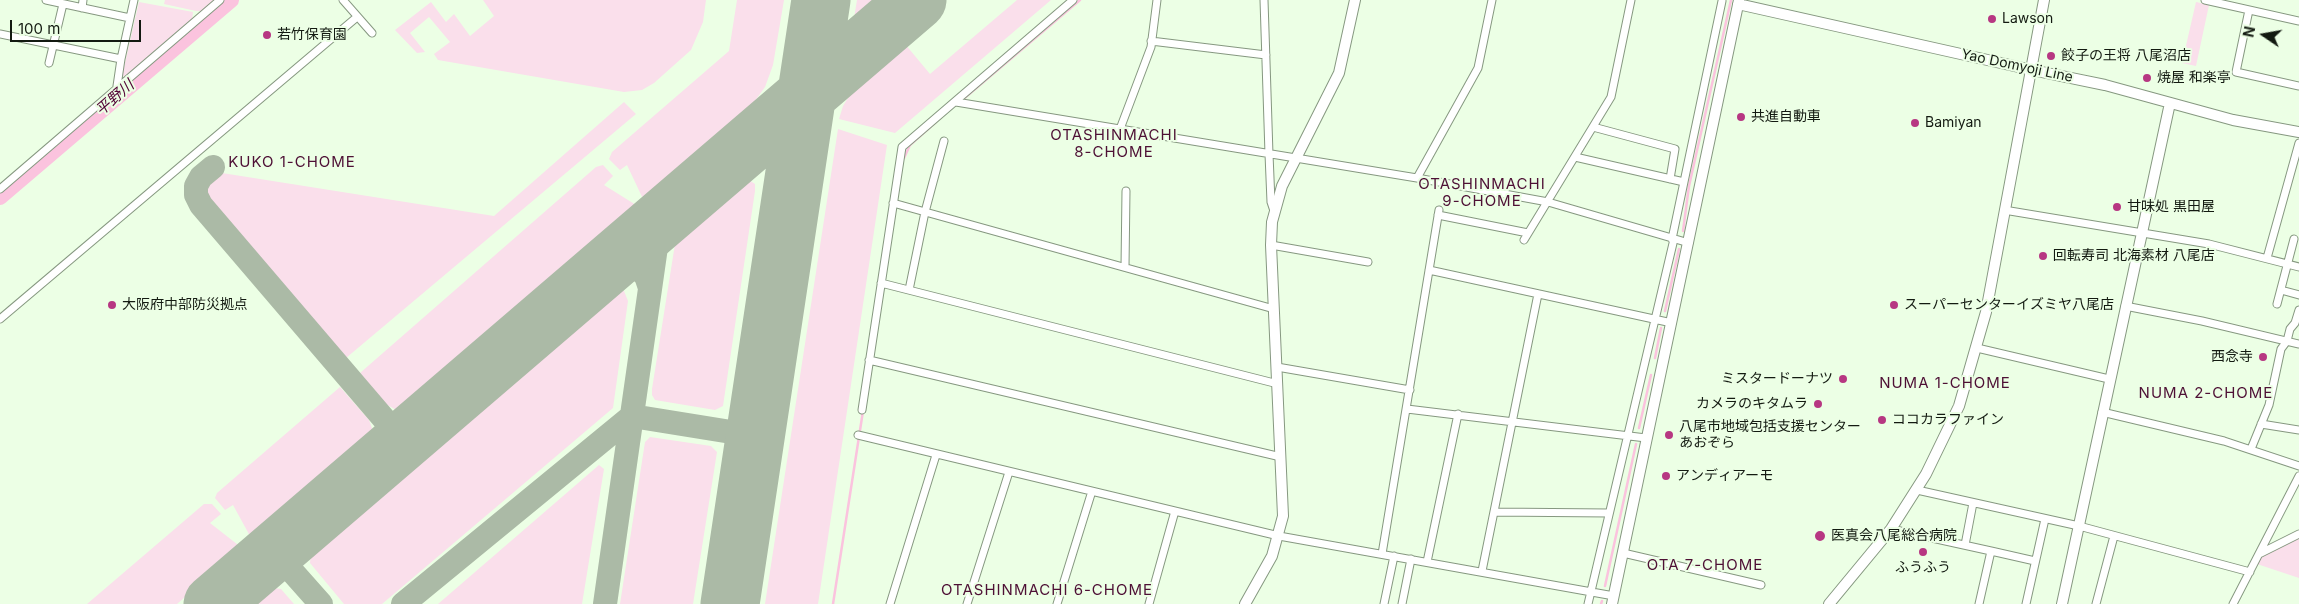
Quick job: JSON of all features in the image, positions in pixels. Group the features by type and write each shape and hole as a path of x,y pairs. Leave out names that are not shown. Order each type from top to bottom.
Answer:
{"street":[{"path":"46,0 130,18"},
{"path":"82,8 83,0"},
{"path":"117,86 134,0"},
{"path":"0,189 117,86 129,79 220,0"},
{"path":"343,0 372,33"},
{"path":"862,410 902,147 1073,0"},
{"path":"1120,129 1151,41 1157,0"},
{"path":"1264,0 1271,202 1274,211"},
{"path":"1245,604 1272,556 1284,516 1271,244 1274,211 1282,186 1339,73 1355,0"},
{"path":"1416,178 1478,68 1492,0"},
{"path":"1382,554 1438,212 1526,236 1611,98 1631,0"},
{"path":"858,435 1279,536 1482,571 1591,592 1613,600 1739,2 1720,0 1673,239 1655,319 1627,435 1609,514 1591,592 1588,604"},
{"path":"1829,604 1891,530 1917,490 1960,406 1986,312 2044,0"},
{"path":"2205,0 2299,21"},
{"name":"Yao Domyoji Line","path":"1739,2 2032,70 2105,84 2233,120 2299,132"},
{"path":"49,63 63,4"},
{"path":"2248,10 2236,72 2299,86"},
{"path":"0,319 358,17"},
{"path":"0,34 121,59"},
{"path":"1151,41 1266,55"},
{"path":"956,102 1416,178 1548,202 1689,243"},
{"path":"2062,604 2170,103"},
{"path":"1593,127 1676,149 1670,179"},
{"path":"909,290 925,212 944,141"},
{"path":"2267,258 2299,142"},
{"path":"1575,157 1684,182"},
{"path":"1125,268 1126,190"},
{"path":"893,203 1274,309"},
{"path":"2004,210 2209,244 2299,267"},
{"path":"2276,304 2294,239"},
{"path":"1271,244 1368,262"},
{"path":"1429,270 1672,322"},
{"path":"881,283 1278,384"},
{"path":"2280,290 2299,295"},
{"path":"1482,571 1538,294"},
{"path":"2125,306 2202,321 2299,344"},
{"path":"2251,449 2269,405 2282,350 2299,310"},
{"path":"1976,348 2109,379"},
{"path":"869,360 1281,457"},
{"path":"1277,367 1410,390"},
{"path":"1407,409 1646,438"},
{"path":"2102,412 2251,449 2299,466"},
{"path":"1427,562 1458,414"},
{"path":"2261,424 2299,430"},
{"path":"890,604 936,455"},
{"path":"967,604 1009,472"},
{"path":"2233,604 2299,476"},
{"path":"1917,490 2079,526 2250,572"},
{"path":"1057,604 1092,491"},
{"path":"1964,545 1973,503"},
{"path":"1149,604 1175,511"},
{"path":"1494,512 1609,514"},
{"path":"2026,604 2044,519"},
{"path":"1891,530 2035,561"},
{"path":"2258,554 2299,534"},
{"path":"2096,604 2114,536"},
{"path":"1979,604 1992,551"},
{"path":"1623,552 1761,585"},
{"path":"1384,604 1394,556"},
{"path":"1402,604 1411,559"}],"shaded area":[{"path":"165,0 215,0 203,11 196,11 164,4"},
{"path":"483,0 706,0 703,22 691,50 654,83 642,90 624,92 438,60 434,54 450,42 429,17 410,33 425,52 417,53 395,30 431,2 446,22 454,14 470,36 494,16"},
{"path":"737,0 784,0 773,65 765,87 752,105 644,201 627,165 620,170 609,159 612,152 729,51"},
{"path":"857,0 875,0 854,18"},
{"path":"1017,0 1051,0 895,133 839,119 843,106 853,90 905,44 930,74"},
{"path":"139,2 193,12 192,21 127,77 122,76"},
{"path":"2196,2 2209,5 2196,66 2182,63"},
{"path":"624,102 636,114 346,358 209,198 207,190 209,183 222,173 494,216"},
{"path":"838,129 887,145 818,604 765,604"},
{"path":"603,165 613,176 604,185 636,205 409,404 398,411 384,403 360,373 596,167"},
{"path":"749,180 755,184 755,191 723,406 715,410 655,400 652,395 652,389 675,244"},
{"path":"619,291 624,291 628,301 613,408 382,604 344,604 310,563 311,555"},
{"path":"340,387 369,420 373,431 369,437 250,536 233,505 225,510 215,498 217,493"},
{"path":"650,437 711,446 717,452 693,604 620,604 645,442"},
{"path":"599,465 604,469 582,604 438,604"},
{"path":"204,504 212,504 221,514 210,523 242,548 177,604 87,604"},
{"path":"2299,534 2299,578 2254,563 2258,554"},
{"path":"274,588 281,589 294,604 255,604"}],"waterway":[{"name":"平野川","path":"0,197 231,0"},
{"path":"961,101 1080,0"},
{"path":"1683,231 1689,186 1731,0"},
{"path":"904,158 910,145 936,122"},
{"path":"1665,311 1679,249"},
{"path":"1655,358 1661,328"},
{"path":"1639,428 1651,375"},
{"path":"833,604 863,411"},
{"path":"1605,586 1636,444"}],"taxiway":[{"path":"213,167 201,177 196,186 196,195 201,205 402,440"},
{"path":"605,604 660,219"},
{"path":"607,265 627,264 638,268 646,276 650,288"},
{"path":"403,604 632,416 756,436"},
{"path":"274,551 321,604"}],"runway":[{"path":"730,604 821,0"},
{"path":"213,604 917,0"}],"place":[{"name":"Lawson","path":"1992,19"},
{"name":"若竹保育園","path":"267,35"},
{"name":"餃子の王将 八尾沼店","path":"2051,56"},
{"name":"焼屋 和楽亭","path":"2147,78"},
{"name":"共進自動車","path":"1741,117"},
{"name":"Bamiyan","path":"1915,123"},
{"name":"甘味処 黒田屋","path":"2117,207"},
{"name":"回転寿司 北海素材 八尾店","path":"2043,256"},
{"name":"大阪府中部防災拠点","path":"112,305"},
{"name":"スーパーセンターイズミヤ八尾店","path":"1894,305"},
{"name":"西念寺","path":"2263,357"},
{"name":"ミスタードーナツ","path":"1843,379"},
{"name":"カメラのキタムラ","path":"1818,404"},
{"name":"ココカラファイン","path":"1882,420"},
{"name":"八尾市地域包括支援センター あおぞら","path":"1669,435"},
{"name":"アンディアーモ","path":"1666,476"},
{"name":"医真会八尾総合病院","path":"1820,536"},
{"name":"ふうふう","path":"1923,552"}],"district":[{"name":"OTASHINMACHI 8-CHOME","path":"1114,144"},
{"name":"KUKO 1-CHOME","path":"292,162"},
{"name":"OTASHINMACHI 9-CHOME","path":"1482,192"},
{"name":"NUMA 1-CHOME","path":"1945,383"},
{"name":"NUMA 2-CHOME","path":"2206,393"},
{"name":"OTA 7-CHOME","path":"1705,565"},
{"name":"OTASHINMACHI 6-CHOME","path":"1047,590"}]}
